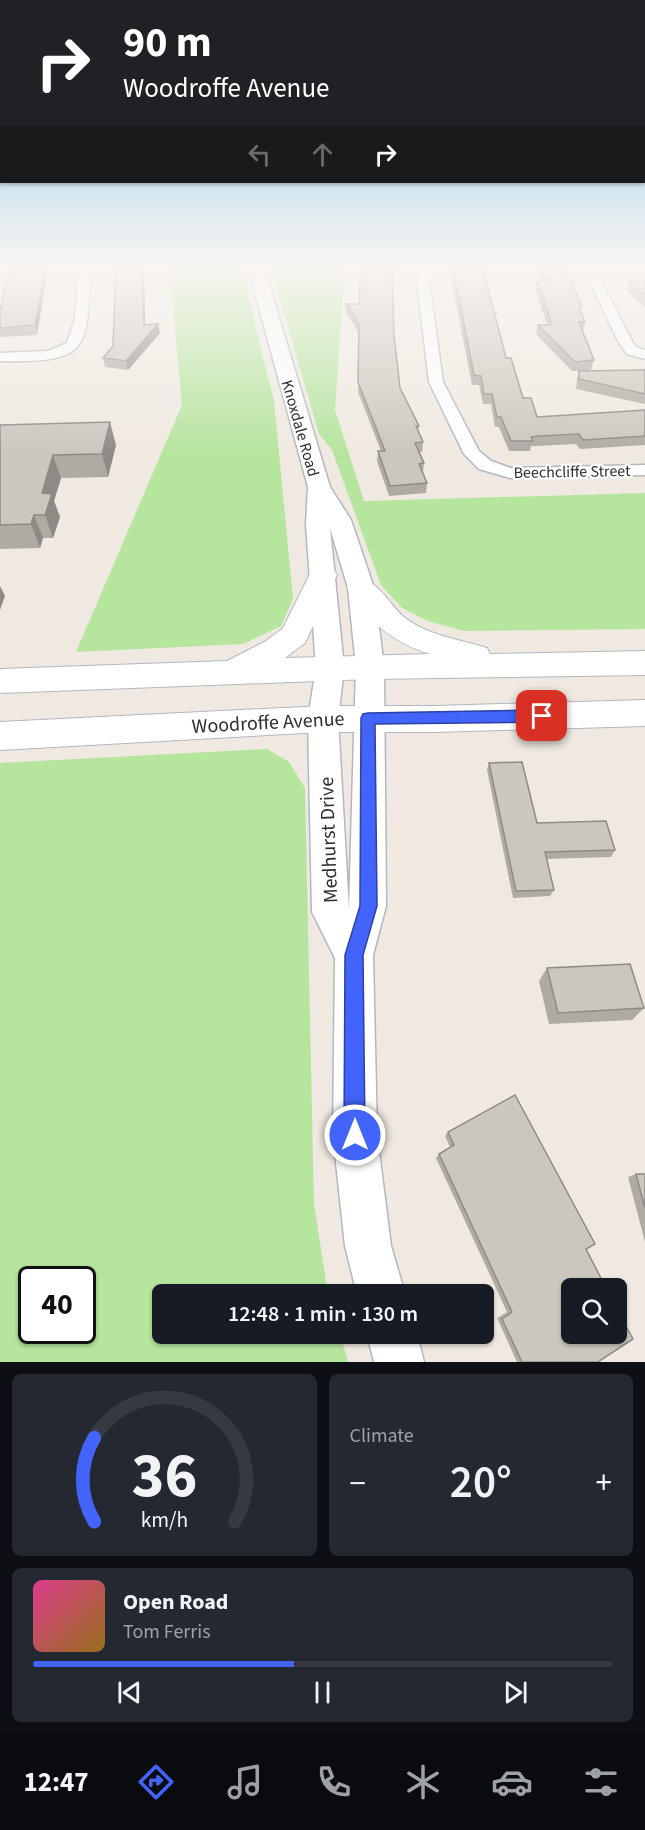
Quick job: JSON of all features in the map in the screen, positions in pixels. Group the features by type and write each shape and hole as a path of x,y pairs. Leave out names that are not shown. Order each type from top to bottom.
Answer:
{"main road":[{"path":"225,673 278,649 294,635 323,575"},
{"path":"361,588 393,624 415,638 506,664"},
{"path":"0,681 330,668 645,663"},
{"name":"Woodroffe Avenue","path":"0,736 322,719 434,719 645,713"}],"street":[{"path":"0,357 36,357 55,354 71,347 79,328"},
{"name":"Knoxdale Road","path":"273,328 319,487 339,520 361,588 370,667 368,718"},
{"name":"Beechcliffe Street","path":"429,328 436,382 472,454 485,465 497,471 510,472 645,470"},
{"path":"618,328 633,351 645,355"},
{"name":"Knoxdale Road","path":"319,487 318,524 330,668 322,719"},
{"name":"Medhurst Drive","path":"368,718 368,906 354,955 355,1135 368,1246 378,1284"},
{"name":"Medhurst Drive","path":"322,719 330,912 354,955"},
{"path":"394,1344 399,1362"}],"green space":[{"path":"175,328 256,328 274,401 293,599 281,626 243,644 76,652 182,405"},
{"path":"288,328 341,328 335,410 364,501 645,493 645,629 464,631 428,621 402,608 381,585 332,450 319,434"},
{"path":"267,749 289,762 305,788 314,1204 326,1284 152,1284 152,1344 343,1344 348,1362 0,1362 0,763"}],"building":[{"path":"114,328 155,328 126,361 103,358 113,346"},
{"path":"359,328 394,328 400,388 419,426 416,426 423,442 415,443 424,463 419,464 427,483 390,486 378,451 385,451 358,382"},
{"path":"465,328 498,328 506,358 511,358 523,398 531,398 537,417 645,410 645,436 583,440 579,434 531,437 533,441 511,441 501,417 497,417 492,394 484,394 481,376 474,375"},
{"path":"541,328 581,328 594,360 575,362"},
{"path":"645,370 645,394 579,379 579,371"},
{"path":"110,422 102,454 53,455 42,493 52,494 45,515 34,515 31,524 0,525 0,425"},
{"path":"522,762 537,823 606,821 615,850 545,852 554,890 516,891 489,763"},
{"path":"630,964 644,1008 558,1013 547,968"},
{"path":"515,1095 595,1244 586,1249 601,1278 561,1278 561,1344 625,1344 598,1362 522,1362 502,1319 512,1312 439,1154 454,1145 448,1132"},
{"path":"636,1174 645,1174 645,1208"},
{"path":"627,1328 633,1339 627,1343"}],"route":[{"path":"355,1135 354,955 368,906 368,718 542,716"}]}
